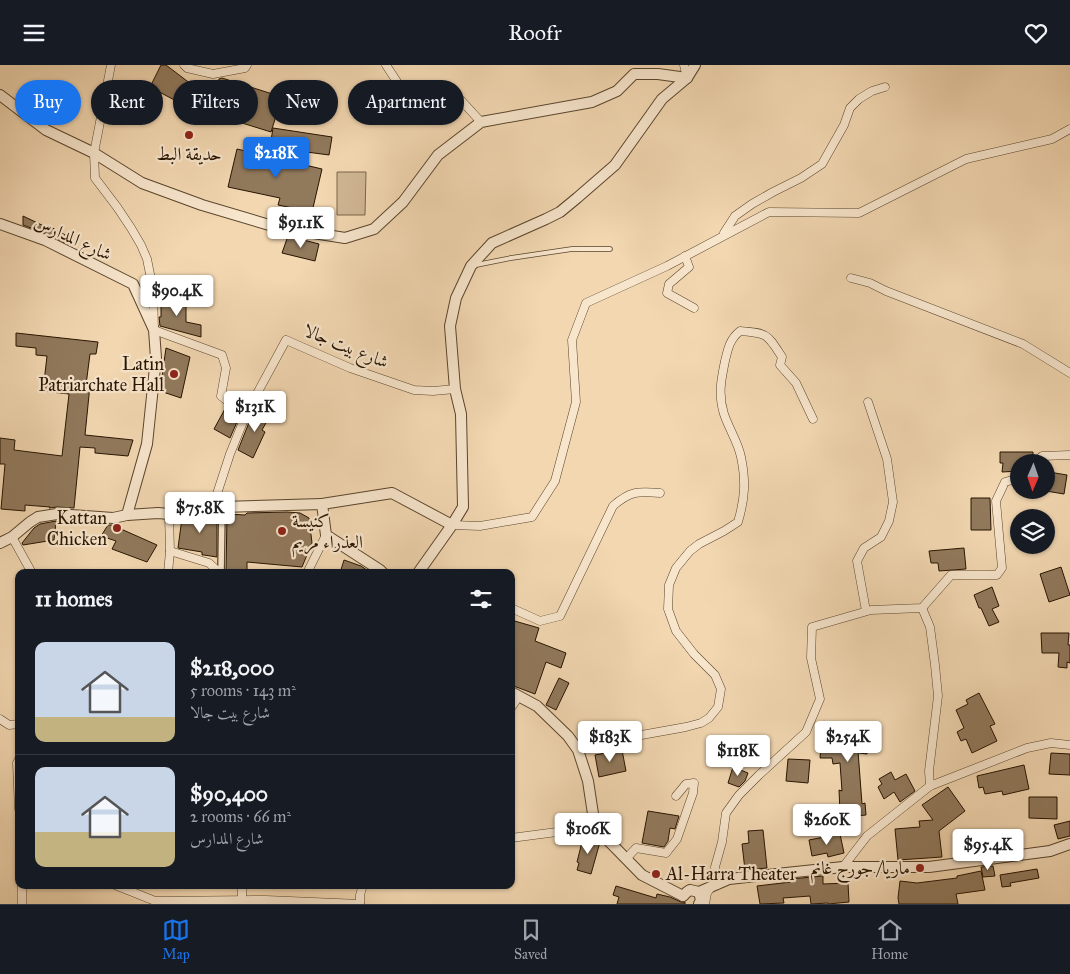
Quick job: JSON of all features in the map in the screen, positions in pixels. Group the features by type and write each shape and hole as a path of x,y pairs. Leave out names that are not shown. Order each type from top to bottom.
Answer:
{"street":[{"path":"111,65 94,153 95,178 131,228 147,259 153,289 154,330 222,355 226,368 221,396 247,412"},
{"path":"184,65 213,74 246,68 248,65"},
{"path":"386,65 401,89 412,92 448,86 481,122"},
{"path":"684,65 687,78"},
{"path":"421,569 463,507 461,414 455,389 450,326 456,298 471,266 492,243 560,212 615,165 662,99 687,78 695,65"},
{"path":"0,95 46,130 94,153 142,183 202,205 276,227 346,239 374,229 403,202 438,155 481,122 592,102 617,91 634,74 658,74 687,78"},
{"path":"723,235 735,217 752,204 800,179 822,164 841,132 850,108 859,99 872,91 884,87"},
{"path":"0,543 12,537 38,517 57,514 113,518 127,515 169,514 196,507 322,504 392,493 452,525 480,526 532,517 554,481 576,402 572,340 586,303 667,266 770,212 859,213 966,159 1052,139 1070,129"},
{"name":"شارع المدارس","path":"0,224 44,240 134,284 154,330 156,358 147,443 127,515"},
{"path":"685,256 689,267 668,284 667,293 694,308"},
{"path":"851,278 870,283 886,291 1023,344 1070,373"},
{"path":"578,750 608,741 701,723 709,718 718,707 721,689 715,675 694,654 676,631 668,609 669,585 676,568 690,551 699,544 738,522 742,507 745,490 742,459 724,413 720,386 727,353 733,337 740,331 760,333 770,338 782,357 780,365 796,383 813,419"},
{"name":"شارع بيت جالا","path":"218,507 230,454 247,412 286,340 350,368 414,390 455,389"},
{"path":"866,611 857,561 864,548 881,537 890,521 893,502 887,459 868,402"},
{"path":"1055,456 1070,455"},
{"path":"714,886 715,867 722,842 726,813 739,795 806,732 820,699 810,658 812,627 866,611 922,608 951,575 997,575 1002,568 996,501 1005,482 1010,481"},
{"path":"515,610 540,621 560,616 613,506 625,496 642,491 660,493"},
{"path":"309,569 326,535 322,504"},
{"path":"218,507 221,528 221,569"},
{"path":"168,569 169,514"},
{"path":"326,535 378,569"},
{"path":"12,537 30,569"},
{"path":"170,551 209,563 216,569"},
{"path":"922,608 930,627 938,696 929,771 930,786"},
{"path":"515,694 537,706 568,736 578,750 588,781 596,827 642,875 684,900 687,892 690,890 701,901 714,886 729,879 843,867 929,867 1050,851 1070,844"},
{"path":"0,719 9,725 15,724"},
{"path":"843,867 867,837 930,786 1027,748 1051,743 1070,745"},
{"path":"626,859 636,848 666,853 677,839 691,799 694,783 686,784 676,796"},
{"path":"515,837 596,827"},
{"path":"22,889 22,904"},
{"path":"125,889 155,901 212,902 242,900 360,904 362,889"},
{"path":"242,889 242,900"}],"lane":[{"path":"471,266 572,249 610,249"}],"shaded area":[{"path":"337,172 366,172 365,215 337,215"}],"building":[{"path":"161,65 166,65 186,80 173,80 173,99 163,94 163,80 154,80"},
{"path":"258,89 268,93 268,125 273,125 271,132 248,125 258,125"},
{"path":"273,128 332,137 329,155 270,147"},
{"path":"237,149 322,169 312,212 278,205 280,198 228,187"},
{"path":"23,216 48,228 49,226 67,236 65,243 23,225"},
{"path":"288,236 319,244 315,261 282,253"},
{"path":"161,295 186,301 186,322 201,325 201,337 160,326"},
{"path":"16,333 98,342 96,354 90,354 86,385 90,385 85,435 133,440 128,456 95,453 95,448 80,447 74,508 49,508 25,505 25,511 1,509 5,464 0,464 0,438 15,440 14,450 62,456 69,394 43,391 47,356 36,355 36,348 16,346"},
{"name":"Latin Patriarchate Hall","path":"166,348 190,357 181,398 160,391"},
{"path":"226,407 240,415 230,438 214,429"},
{"path":"261,407 272,412 262,430 265,432 253,458 238,450 250,420 253,421"},
{"path":"1000,452 1033,452 1033,454 1010,454 1010,472 1002,472 1003,463 1000,463"},
{"path":"1055,473 1067,475 1064,494 1055,492"},
{"path":"971,498 990,498 991,530 971,530"},
{"path":"247,513 300,513 309,518 312,543 302,567 247,562 247,569 226,569 227,514 245,515"},
{"path":"194,515 217,515 217,557 178,548 182,518"},
{"path":"56,521 54,540 23,545 22,543 34,528 40,524"},
{"path":"108,525 112,525 157,545 147,562 112,549 116,541 101,536"},
{"path":"964,548 966,569 939,571 938,563 931,563 929,551"},
{"path":"344,560 365,569 341,569"},
{"path":"1061,567 1070,595 1049,602 1040,574"},
{"path":"992,587 999,606 992,609 999,622 989,626 974,595"},
{"path":"515,621 539,628 535,641 566,653 561,668 546,662 535,694 515,686"},
{"path":"1041,633 1069,633 1070,663 1067,662 1067,668 1058,667 1059,653 1042,653"},
{"path":"559,678 569,683 556,710 546,705"},
{"path":"979,693 995,724 990,726 997,741 972,753 966,739 961,741 957,732 964,728 956,710 968,704 966,700"},
{"path":"846,723 871,727 867,754 859,753 858,751 862,804 865,803 866,815 855,816 854,811 840,812 839,790 842,791 840,763 833,764 832,758 820,758 822,731 845,732"},
{"path":"622,750 626,771 599,777 595,755"},
{"path":"1051,753 1070,754 1070,775 1049,774"},
{"path":"788,759 810,760 808,783 786,781"},
{"path":"1024,765 1029,789 1003,795 1002,791 985,794 983,787 979,788 977,776"},
{"path":"733,767 748,773 745,781 739,787 728,783"},
{"path":"891,772 895,780 906,774 915,791 900,802 894,792 884,799 878,787 882,784 879,779"},
{"path":"948,787 965,811 939,831 942,857 898,860 895,829 920,827 919,821 933,820 922,805"},
{"path":"1029,797 1057,797 1057,819 1029,818"},
{"path":"648,811 679,816 675,829 670,828 668,841 664,847 642,843"},
{"path":"1070,821 1070,836 1058,839 1054,825"},
{"path":"763,830 767,868 745,870 742,844 749,843 748,831"},
{"path":"840,834 844,853 828,857 827,853 812,856 809,840"},
{"path":"583,838 600,842 591,874 577,870"},
{"path":"993,866 995,876 983,877 981,867"},
{"path":"1037,869 1039,878 1010,883 1011,886 1002,887 1000,875"},
{"path":"981,871 985,890 956,894 958,904 899,904 900,881 917,883 957,878 957,876"},
{"path":"823,876 823,884 848,883 849,902 811,904 810,896 783,898 784,903 760,904 757,886 791,882 791,879"},
{"path":"616,886 656,898 657,894 670,897 685,902 685,904 617,904 619,897 613,895"}],"place":[{"name":"حديقة البط","path":"189,135"},
{"name":"Latin Patriarchate Hall","path":"174,374"},
{"name":"Kattan Chicken","path":"117,528"},
{"name":"كنيسة العذراء مريم","path":"282,531"},
{"name":"ماريا/ جورج غانم","path":"920,868"},
{"name":"Al-Harra Theater","path":"656,874"}]}
